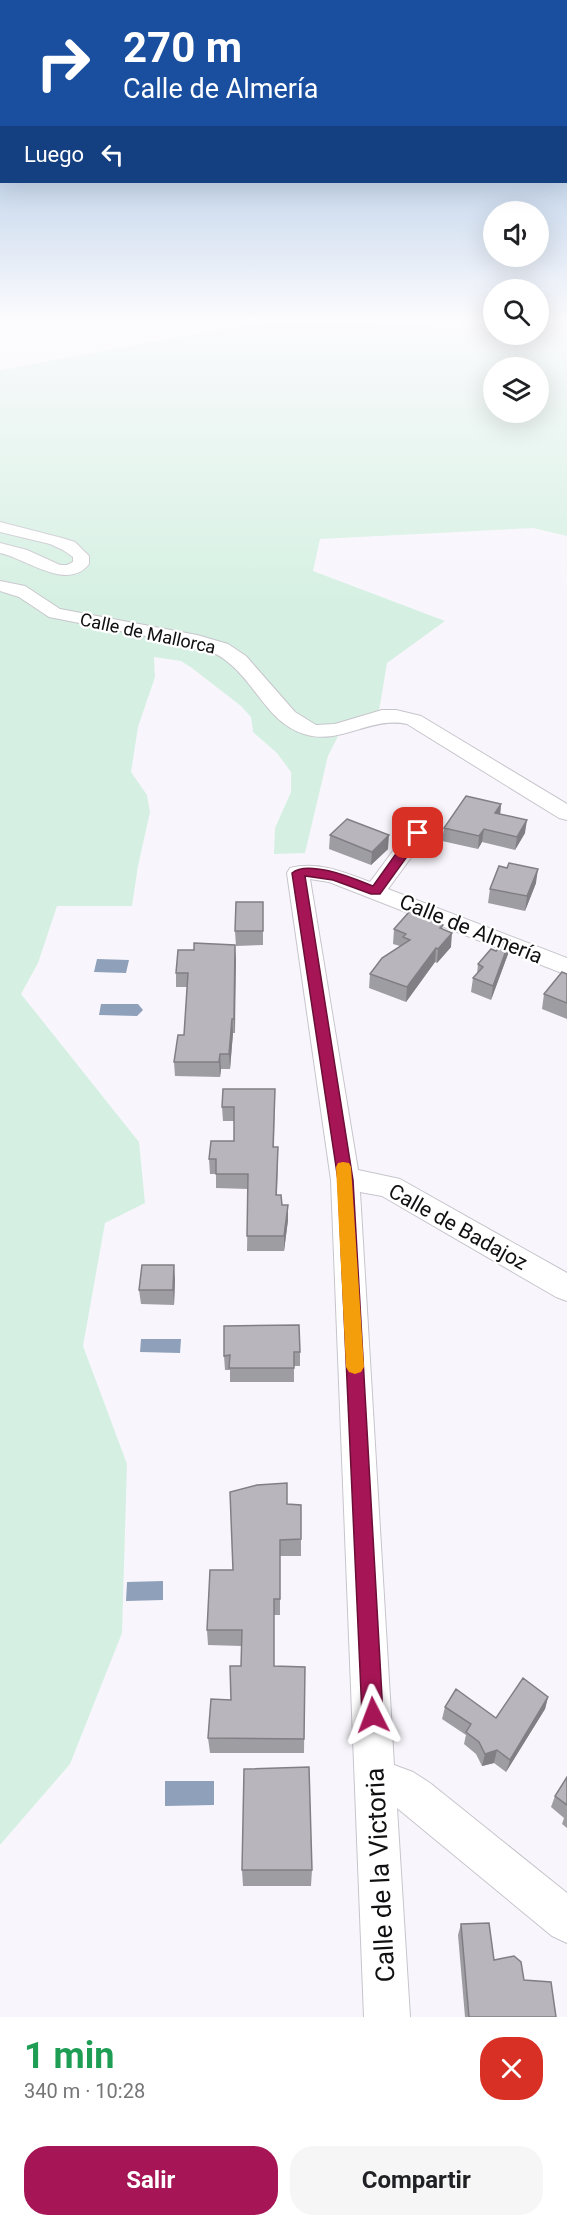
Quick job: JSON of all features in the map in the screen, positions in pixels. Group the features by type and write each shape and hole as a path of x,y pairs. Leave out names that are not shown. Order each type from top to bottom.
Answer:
{"street":[{"path":"0,527 69,546 81,556 81,564 71,570 57,570 19,552 0,548"},
{"name":"Calle de Mallorca","path":"0,586 24,590 55,613 181,638 223,649 240,662 291,720 312,730 326,732 378,717 401,717 414,720 567,813"},
{"name":"Calle de Almería","path":"375,891 418,833"},
{"name":"Calle de Almería","path":"298,873 316,872 337,877 567,967"},
{"name":"Calle de la Victoria","path":"298,873 345,1180 387,2017"},
{"name":"Calle de Badajoz","path":"345,1180 370,1182 390,1187 567,1288"},
{"path":"376,1784 399,1786 416,1797 567,1921"}],"green space":[{"path":"0,415 483,415 483,423 549,423 549,415 567,415 567,536 533,528 320,539 313,571 445,621 387,663 379,711 344,724 328,756 305,853 274,854 275,828 291,792 291,772 277,753 253,732 251,717 241,706 181,661 154,657 155,677 138,727 131,772 147,795 150,812 132,906 57,906 38,963 21,994 139,1142 145,1203 105,1223 83,1346 127,1464 122,1633 70,1764 0,1845"}],"water":[{"path":"97,959 129,960 126,973 94,972"},
{"path":"101,1004 138,1004 143,1010 137,1016 99,1015"},
{"path":"141,1339 181,1339 180,1353 140,1352"},
{"path":"163,1581 163,1600 126,1601 127,1582"},
{"path":"165,1781 214,1781 214,1805 165,1806"}],"building":[{"path":"466,796 501,804 495,813 527,820 517,837 484,829 479,836 444,828"},
{"path":"347,819 389,835 372,852 330,835"},
{"path":"509,863 538,869 527,896 490,889 499,866 507,868"},
{"path":"236,902 263,902 263,931 235,931"},
{"path":"410,911 443,925 440,928 452,933 438,949 436,948 407,987 370,974 382,958 410,940 403,937 406,934 394,929"},
{"path":"507,939 510,940 493,986 473,978 483,967 478,964 491,949 496,951"},
{"path":"194,943 235,945 234,1019 232,1019 229,1054 220,1054 219,1062 174,1062 178,1035 184,1035 188,973 176,973 178,950 194,950"},
{"path":"562,972 567,974 567,1003 544,994"},
{"path":"223,1089 275,1089 273,1147 278,1147 276,1195 281,1195 282,1205 288,1205 284,1236 247,1236 248,1174 216,1174 216,1159 209,1159 211,1141 234,1141 234,1107 222,1107"},
{"path":"142,1265 174,1265 173,1290 139,1290"},
{"path":"299,1325 300,1352 294,1352 294,1368 229,1368 230,1355 224,1356 224,1326"},
{"path":"287,1483 287,1504 301,1505 301,1539 280,1540 280,1599 274,1599 274,1666 305,1667 304,1739 208,1738 211,1699 231,1700 230,1666 241,1666 242,1630 207,1630 210,1570 233,1570 230,1492 257,1485"},
{"path":"523,1678 548,1697 510,1760 497,1750 485,1754 479,1742 466,1732 471,1724 445,1707 456,1689 496,1718"},
{"path":"309,1767 312,1870 242,1870 244,1769"},
{"path":"567,1777 567,1805 555,1796"},
{"path":"489,1923 494,1960 514,1956 521,1962 524,1980 551,1982 556,2017 469,2017 461,1924"}],"slow traffic":[{"path":"343,1167 355,1367"}],"route":[{"path":"373,1715 345,1180 298,873 316,872 375,891 418,833"}]}
